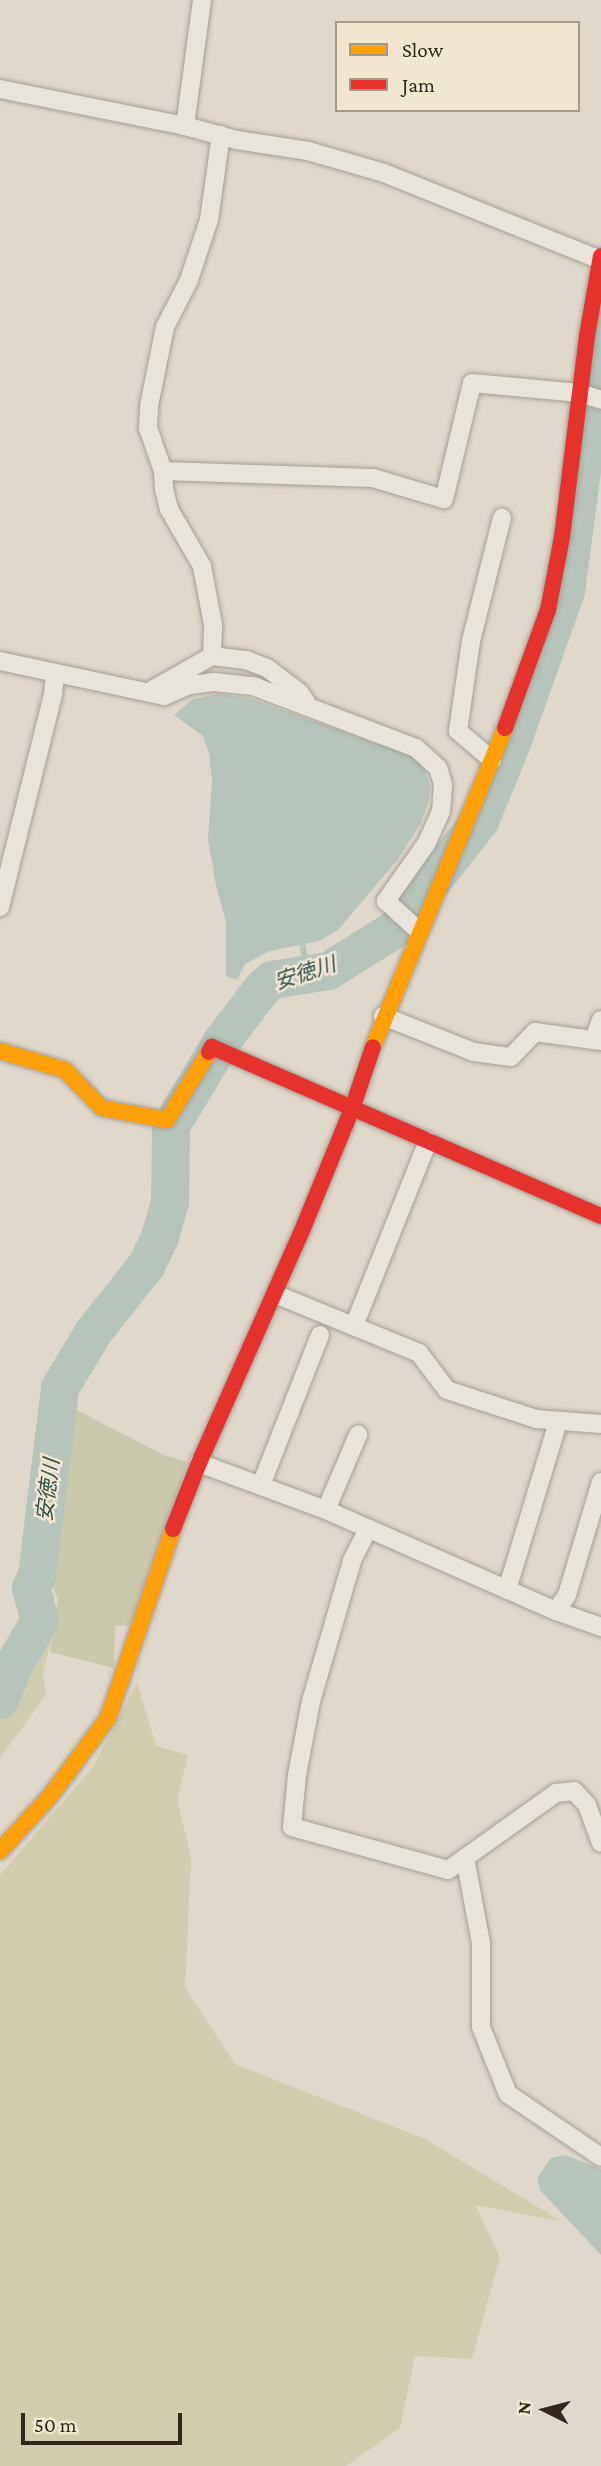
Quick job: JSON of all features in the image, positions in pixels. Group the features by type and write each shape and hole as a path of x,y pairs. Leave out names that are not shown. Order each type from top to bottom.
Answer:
{"street":[{"path":"184,125 202,0"},
{"path":"0,89 308,151 384,173 600,258 562,537 548,610 492,760 383,1016 353,1106 275,1294 199,1463 160,1563 108,1717 51,1795 0,1851"},
{"path":"212,656 213,625 202,566 169,509 163,471 148,428 149,406 165,327 189,280 209,220 221,135"},
{"path":"163,471 373,478 444,499 472,383 580,393 601,400"},
{"path":"492,760 458,732 471,641 502,518"},
{"path":"149,694 154,688 212,656 246,660 267,668 299,692 308,705"},
{"path":"0,661 164,696 190,685 214,682 253,686 416,748 438,768 443,784 441,811 426,844 386,901 419,931"},
{"path":"0,906 53,694 55,674"},
{"path":"383,1016 474,1052 511,1057 535,1032 598,1040 601,1020"},
{"path":"0,1051 65,1070 102,1108 133,1116 167,1120 212,1047 601,1216"},
{"path":"354,1326 428,1141"},
{"path":"275,1294 419,1353 447,1390 536,1419 601,1424"},
{"path":"261,1485 320,1335"},
{"path":"507,1590 556,1429"},
{"path":"326,1510 358,1435"},
{"path":"199,1463 326,1510 556,1611 601,1627"},
{"path":"556,1611 567,1595 601,1482"},
{"path":"368,1529 352,1561 311,1701 297,1775 292,1827 448,1870 556,1793 574,1791 587,1805 601,1843"},
{"path":"466,1858 481,1943 481,2027 508,2094 601,2157"}],"shaded area":[{"path":"218,694 249,698 414,757 425,770 430,785 429,801 421,823 398,859 339,929 319,941 270,951 245,964 237,980 226,976 226,922 216,886 208,839 212,779 209,753 203,736 174,715 193,699"},
{"path":"63,1403 164,1455 188,1462 130,1626 115,1626 114,1668 50,1652 58,1599 50,1580 42,1574"},
{"path":"40,1586 54,1594 51,1641 43,1673 46,1695 0,1758 0,1665 21,1613"},
{"path":"137,1683 156,1746 188,1755 177,1799 191,1858 185,1988 235,2064 425,2139 561,2221 475,2205 500,2257 472,2359 415,2356 400,2428 346,2466 0,2466 0,1875 93,1767"},
{"path":"565,2155 601,2169 601,2255 540,2190 537,2178 551,2158"}],"waterway":[{"name":"安徳川","path":"0,1700 13,1667 40,1620 31,1588 37,1576 60,1388 93,1333 146,1266 160,1237 170,1201 171,1126 223,1040 262,989 272,980 328,971 394,930 480,821 513,740 566,591 601,330"},
{"path":"302,944 309,975"}],"traffic: slow":[{"path":"373,1047 505,728"},
{"path":"0,1051 65,1070 102,1108 167,1120 209,1052"},
{"path":"0,1851 51,1795 108,1718 173,1529"}],"traffic: jam":[{"path":"505,728 548,610 562,537 587,336 601,256"},
{"path":"209,1052 212,1047 601,1216"},
{"path":"173,1529 199,1463 301,1233 353,1106 373,1047"}]}
